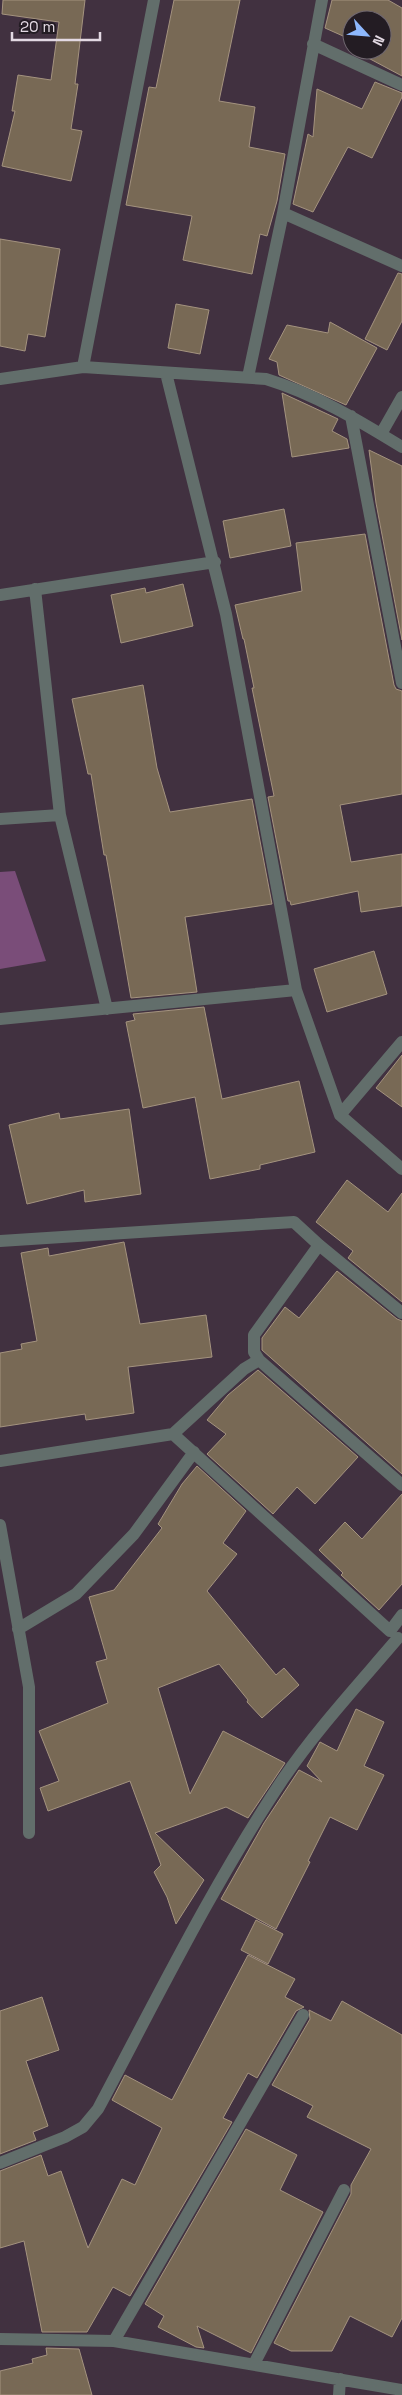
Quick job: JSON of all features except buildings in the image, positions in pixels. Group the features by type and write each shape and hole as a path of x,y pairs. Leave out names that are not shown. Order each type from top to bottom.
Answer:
{"street":[{"path":"83,367 154,0"},
{"path":"248,378 284,213 322,0"},
{"path":"313,44 402,85"},
{"path":"284,213 402,266"},
{"path":"0,379 83,367 266,379 290,386 351,416 402,447"},
{"path":"166,373 215,562 296,990 340,1115 402,1168"},
{"path":"382,434 402,397"},
{"path":"351,416 402,682"},
{"path":"0,595 215,562"},
{"path":"34,589 60,815 107,1009"},
{"path":"0,819 60,815"},
{"path":"0,1019 296,990"},
{"path":"340,1115 401,1045"},
{"path":"0,1241 294,1222 319,1246 402,1313"},
{"path":"319,1246 254,1334 254,1352 259,1360 402,1485"},
{"path":"0,1461 174,1434 244,1369 259,1360"},
{"path":"174,1434 396,1637"},
{"path":"18,1629 76,1594 134,1534 194,1452"},
{"path":"0,1525 29,1687 29,1833"},
{"path":"0,2163 66,2137 83,2127 98,2109 207,1904 284,1778 317,1734 396,1637 402,1615"},
{"path":"114,2341 304,2015"},
{"path":"254,2364 344,2190"},
{"path":"0,2339 114,2341 402,2390"},
{"path":"339,2395 340,2379"}],"shaded area":[{"path":"15,871 46,961 0,969 0,872"}]}
